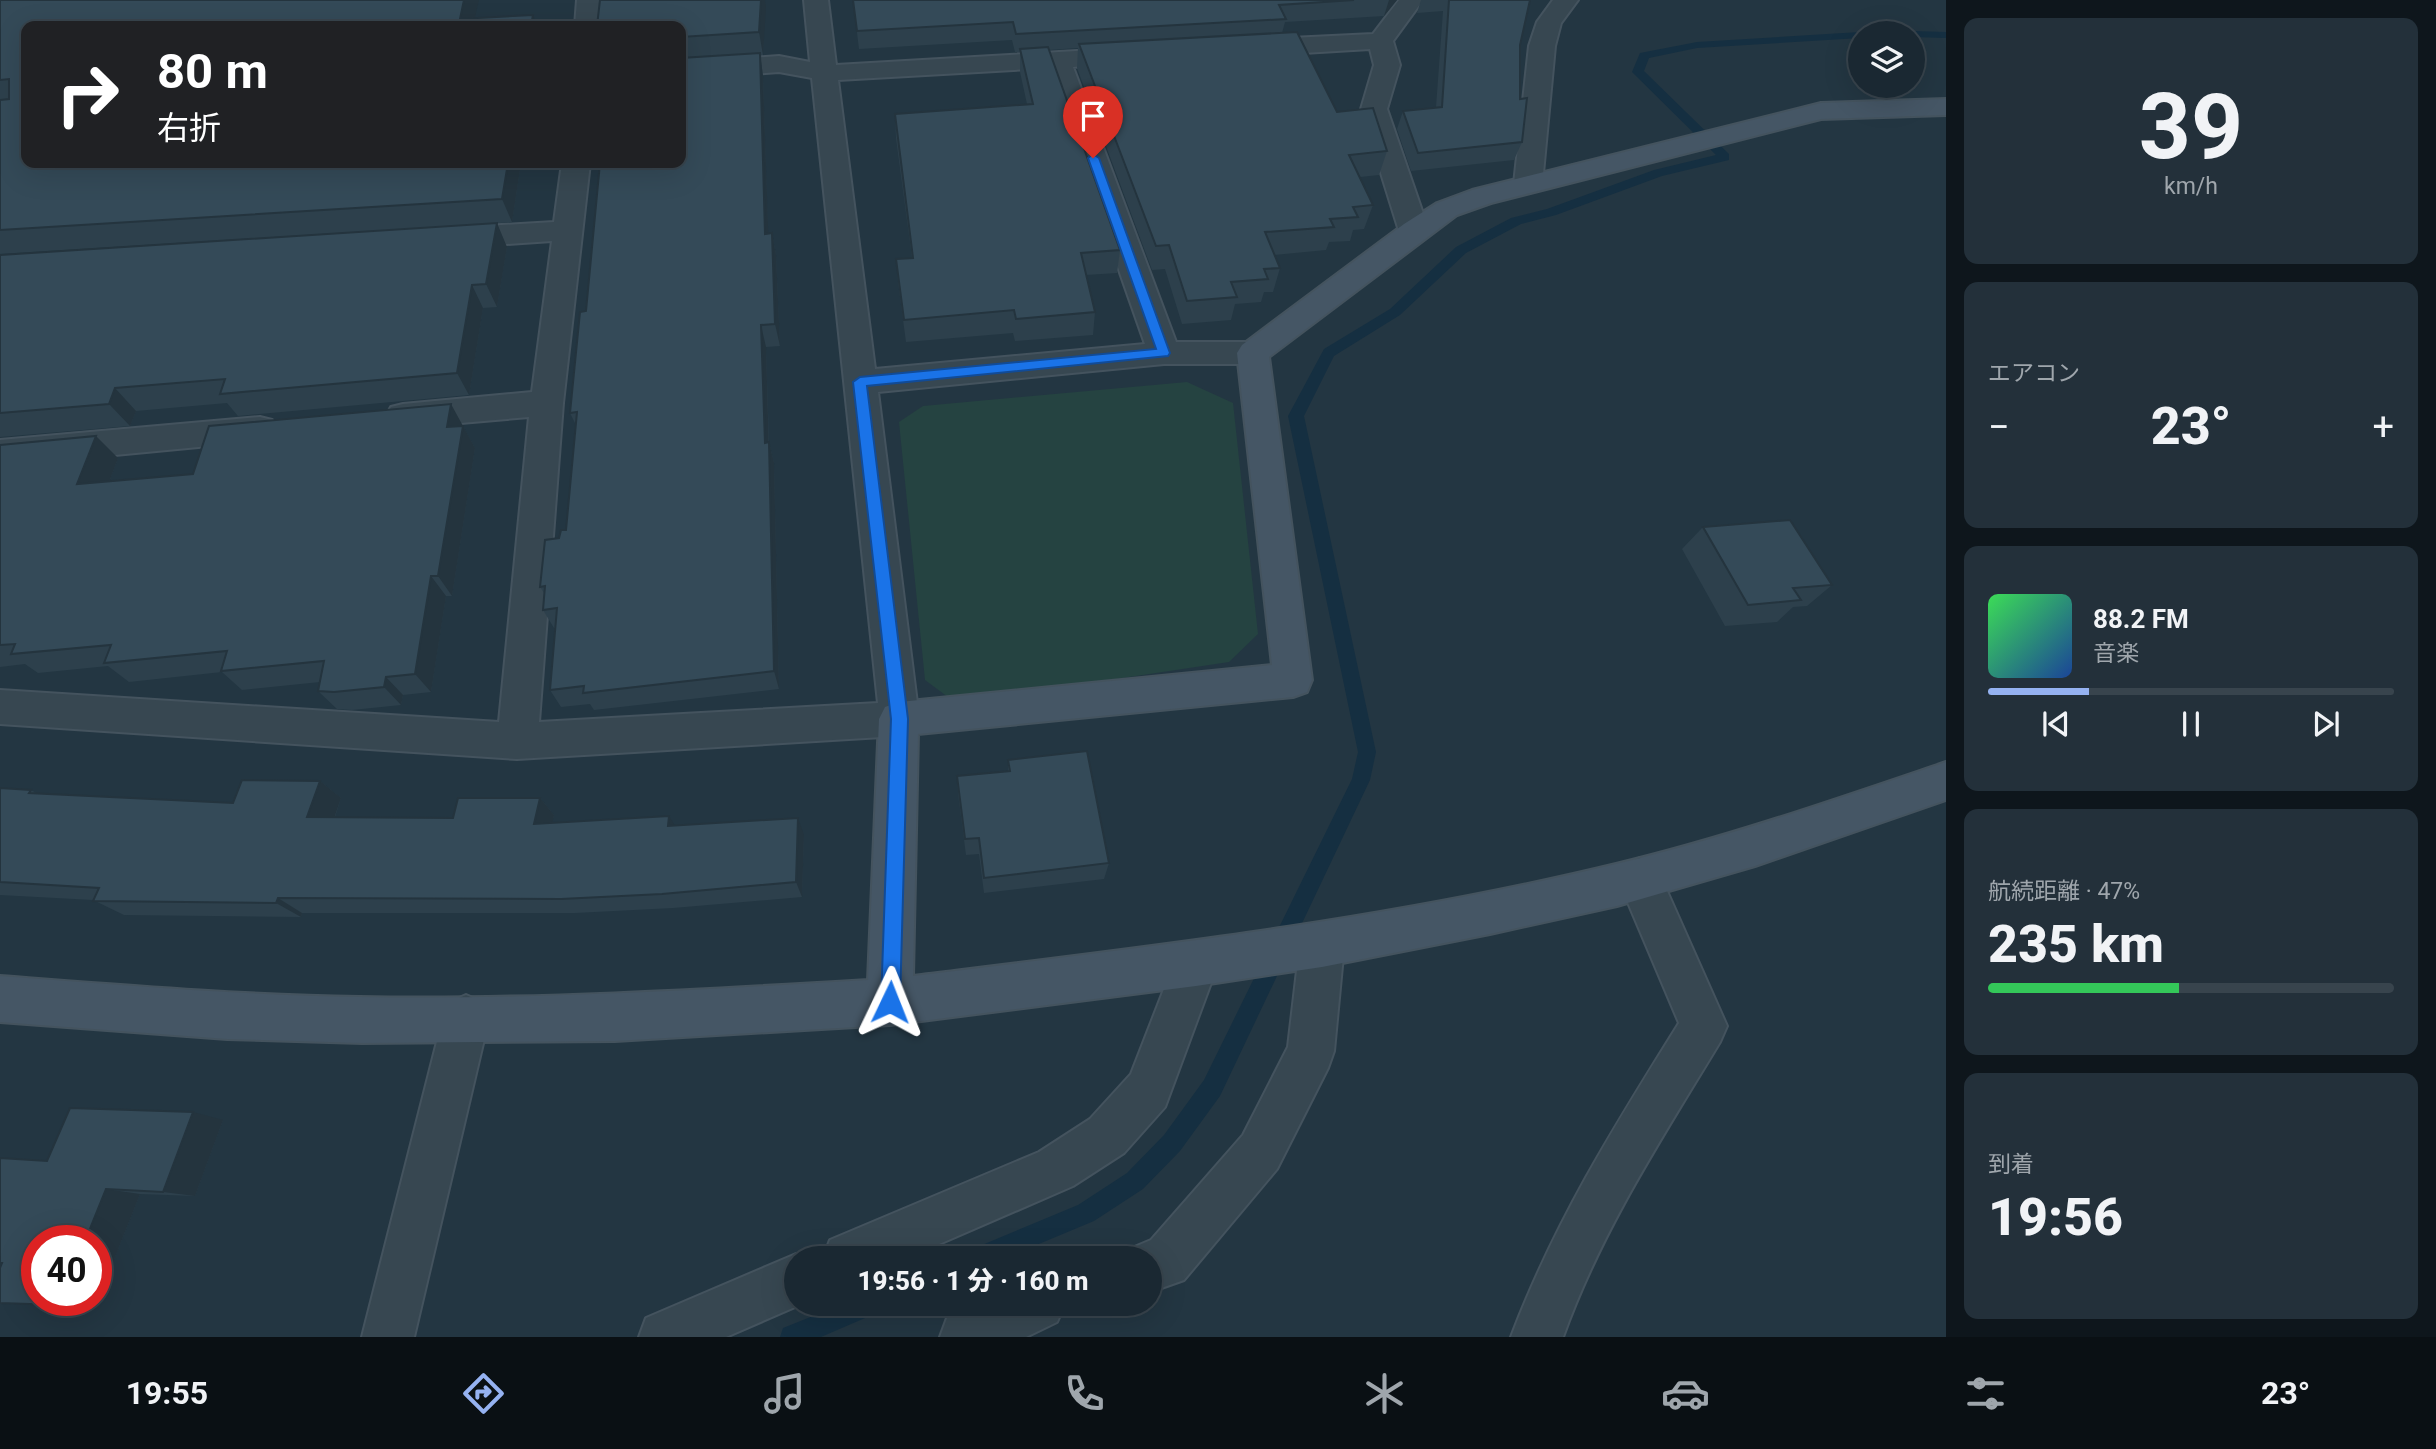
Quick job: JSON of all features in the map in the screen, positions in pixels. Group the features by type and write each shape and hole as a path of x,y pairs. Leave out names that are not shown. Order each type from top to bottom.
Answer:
{"street":[{"path":"587,21 589,0"},
{"path":"816,0 900,719 890,1002"},
{"path":"1232,50 1380,40 1411,0"},
{"path":"1528,184 1542,46 1549,22 1566,0"},
{"path":"1380,40 1387,65 1374,109 1414,231"},
{"path":"686,71 779,64 825,73 1152,54"},
{"path":"1058,60 1164,353"},
{"path":"860,382 1164,353 1253,353 1414,231 1447,209 1482,196 1821,111 1946,107"},
{"path":"517,741 547,403 575,168"},
{"path":"416,240 569,230"},
{"path":"0,707 517,741 900,719 1293,680 1253,353"},
{"path":"370,419 547,403"},
{"path":"0,453 287,427"},
{"path":"0,999 227,1016 362,1020 615,1018 890,1002 1196,964 1322,945 1490,913 1640,879 1755,846 1946,781"},
{"path":"1537,1337 1548,1304 1604,1190 1704,1026 1640,879"},
{"path":"1162,1263 1167,1262 1260,1153 1311,1051 1322,945"},
{"path":"876,1246 1056,1169 1107,1136 1148,1090 1196,964"},
{"path":"388,1337 466,1018"},
{"path":"666,1337 784,1285"},
{"path":"966,1337 1012,1316"}],"green space":[{"path":"1187,382 1233,403 1258,634 1229,662 956,703 925,680 899,422 923,406"}],"building":[{"path":"0,0 464,0 460,19 533,15 532,21 21,21 21,168 507,168 502,199 0,230 0,100 9,99 9,79 0,80"},
{"path":"600,0 761,0 759,32 686,37 686,21 598,21"},
{"path":"853,0 1354,0 1279,5 1286,19 1016,34 1013,22 857,31"},
{"path":"1449,0 1530,0 1520,45 1520,99 1527,98 1522,142 1418,153 1403,111 1442,107"},
{"path":"1297,32 1337,112 1373,108 1387,151 1349,155 1373,205 1353,207 1358,217 1330,219 1334,227 1265,232 1280,268 1264,269 1268,279 1231,282 1237,297 1187,301 1169,245 1156,246 1079,44"},
{"path":"1048,47 1120,250 1081,253 1095,312 1016,319 1014,310 904,320 896,259 913,258 895,114 1033,104 1020,49"},
{"path":"760,53 765,234 772,233 775,324 761,325 765,443 769,442 774,671 583,693 584,686 550,690 557,608 543,610 545,586 540,587 545,540 559,538 561,530 566,530 577,412 570,413 580,312 586,311 600,168 686,168 686,58"},
{"path":"497,223 486,284 472,285 457,373 220,394 225,379 115,388 109,404 0,413 0,255"},
{"path":"451,404 447,427 463,426 438,576 431,576 415,674 386,677 384,687 318,691 324,661 221,671 227,651 104,663 111,645 11,654 15,644 0,645 0,445 96,436 77,484 193,474 209,426"},
{"path":"1790,520 1832,585 1793,588 1801,600 1748,605 1703,527"},
{"path":"1087,751 1109,863 984,878 979,838 965,839 957,776 1010,771 1008,760"},
{"path":"242,780 320,781 307,817 453,818 458,798 540,798 534,824 669,816 668,826 798,818 796,882 662,894 561,899 278,898 276,903 93,901 99,888 0,882 0,788 31,790 29,793 233,803"},
{"path":"70,1108 193,1112 163,1192 106,1189 91,1225 21,1225 21,1304 0,1303 0,1158 47,1161"}],"waterway":[{"path":"1925,34 1946,35"},
{"path":"1007,1246 1086,1213 1135,1181 1172,1143 1212,1088 1361,780 1367,752 1296,416 1329,353 1395,312 1461,250 1516,221 1551,212 1658,173 1725,157 1638,72 1644,55 1697,45 1848,36"},
{"path":"792,1337 842,1316"}],"route":[{"path":"890,1002 900,719 860,382 1164,353 1093,158"}]}
